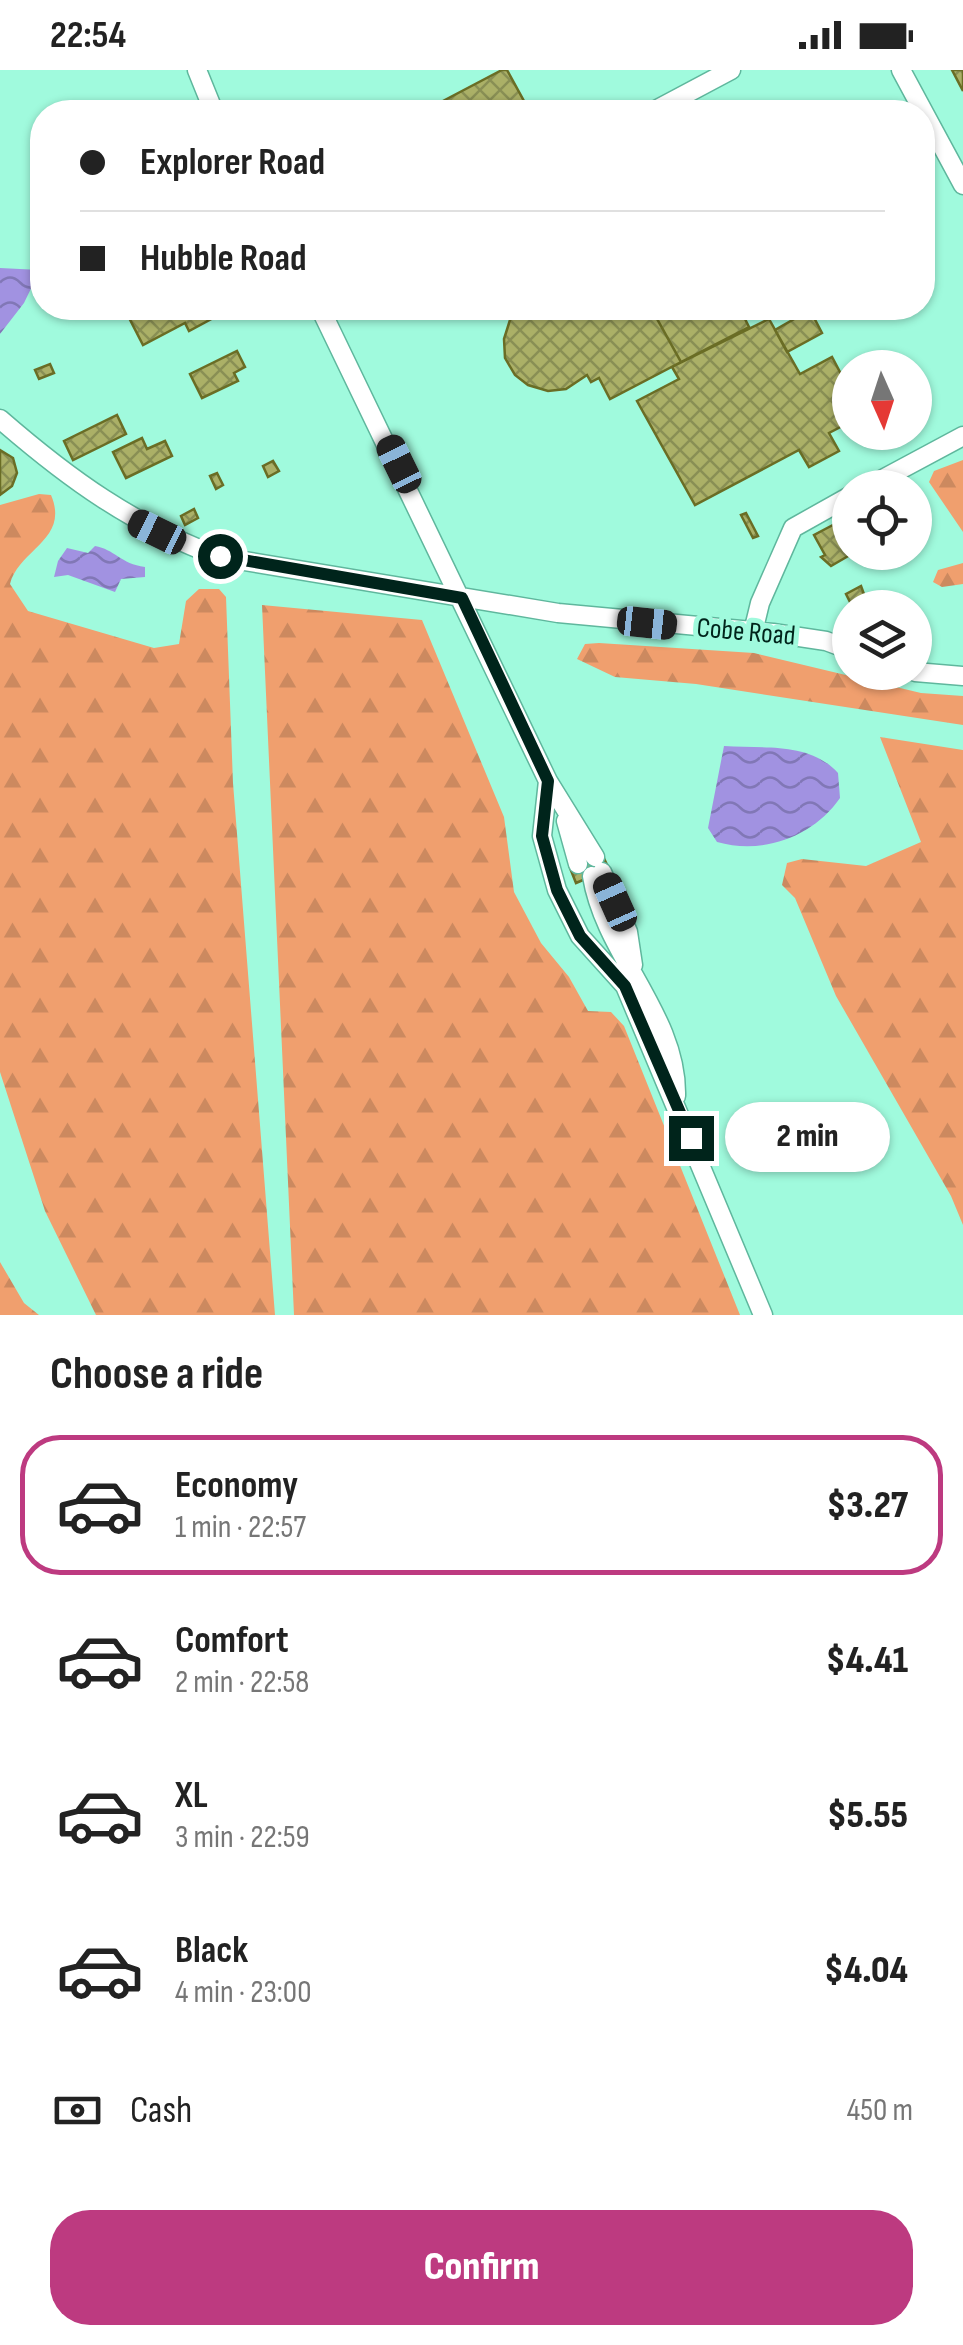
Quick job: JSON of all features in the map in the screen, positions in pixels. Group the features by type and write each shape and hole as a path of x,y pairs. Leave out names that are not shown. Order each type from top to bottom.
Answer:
{"street":[{"path":"196,70 209,100"},
{"path":"675,100 731,70"},
{"path":"902,70 918,100"},
{"path":"935,132 963,185"},
{"path":"326,320 563,810 589,868 596,899 674,1053 675,1102"},
{"name":"Cobe Road","path":"0,418 98,499 176,541 252,564 603,618 832,643"},
{"path":"900,470 963,436"},
{"path":"753,632 760,603 793,528 832,506"},
{"path":"932,673 963,676"},
{"path":"548,781 542,836 557,890 580,936 625,986 763,1315"},
{"path":"563,810 568,830 628,932 637,985"}],"green space":[{"path":"963,460 963,532 932,486 934,471"},
{"path":"39,494 51,495 54,523 10,584 28,611 154,648 179,644 186,601 199,589 219,589 226,597 233,783 275,1315 96,1315 45,1211 0,1072 0,505"},
{"path":"963,563 963,584 942,587 933,582 938,570"},
{"path":"262,605 422,620 504,817 514,892 541,943 569,977 588,1011 611,1012 624,1026 740,1315 294,1315"},
{"path":"585,644 754,653 832,672 832,690 908,690 963,696 963,725 696,684 615,677 577,659"},
{"path":"880,737 963,750 963,1225 951,1196 836,996 795,898 782,885 787,863 802,859 866,866 921,842"},
{"path":"0,1262 24,1303 39,1315 0,1315"}],"water":[{"path":"0,268 30,270 30,291 0,334"},
{"path":"95,546 145,567 145,577 121,579 115,592 68,575 54,577 67,548 88,553"},
{"path":"724,746 785,749 813,756 838,773 840,798 816,823 786,840 752,846 717,842 708,828"}],"building":[{"path":"507,70 523,100 445,100"},
{"path":"952,70 963,70 963,91"},
{"path":"130,320 209,320 189,331 185,323 143,345"},
{"path":"510,320 658,320 681,362 610,399 599,378 591,382 587,375 566,389 548,391 528,385 515,375 505,358 504,339"},
{"path":"658,320 746,320 749,327 681,362"},
{"path":"770,320 800,374 832,357 829,433 832,450 839,451 809,467 799,450 695,505 637,401 679,379 672,367"},
{"path":"792,320 815,320 822,333 787,352 775,330"},
{"path":"237,351 245,367 234,373 238,381 202,398 190,374"},
{"path":"50,364 54,373 39,379 35,370"},
{"path":"117,415 126,434 73,460 64,441"},
{"path":"142,438 147,449 165,441 172,456 126,478 113,452"},
{"path":"0,450 13,458 17,473 12,486 0,495"},
{"path":"273,461 279,471 268,477 263,466"},
{"path":"217,473 223,485 216,489 210,476"},
{"path":"194,509 198,518 185,525 181,516"},
{"path":"746,513 758,536 753,538 741,515"},
{"path":"832,526 831,566 821,557 825,555 814,535"},
{"path":"602,854 609,869 576,883 570,868"}],"route":[{"path":"220,556 298,573 462,598 548,781 542,836 557,890 580,936 625,986 691,1138"}]}
